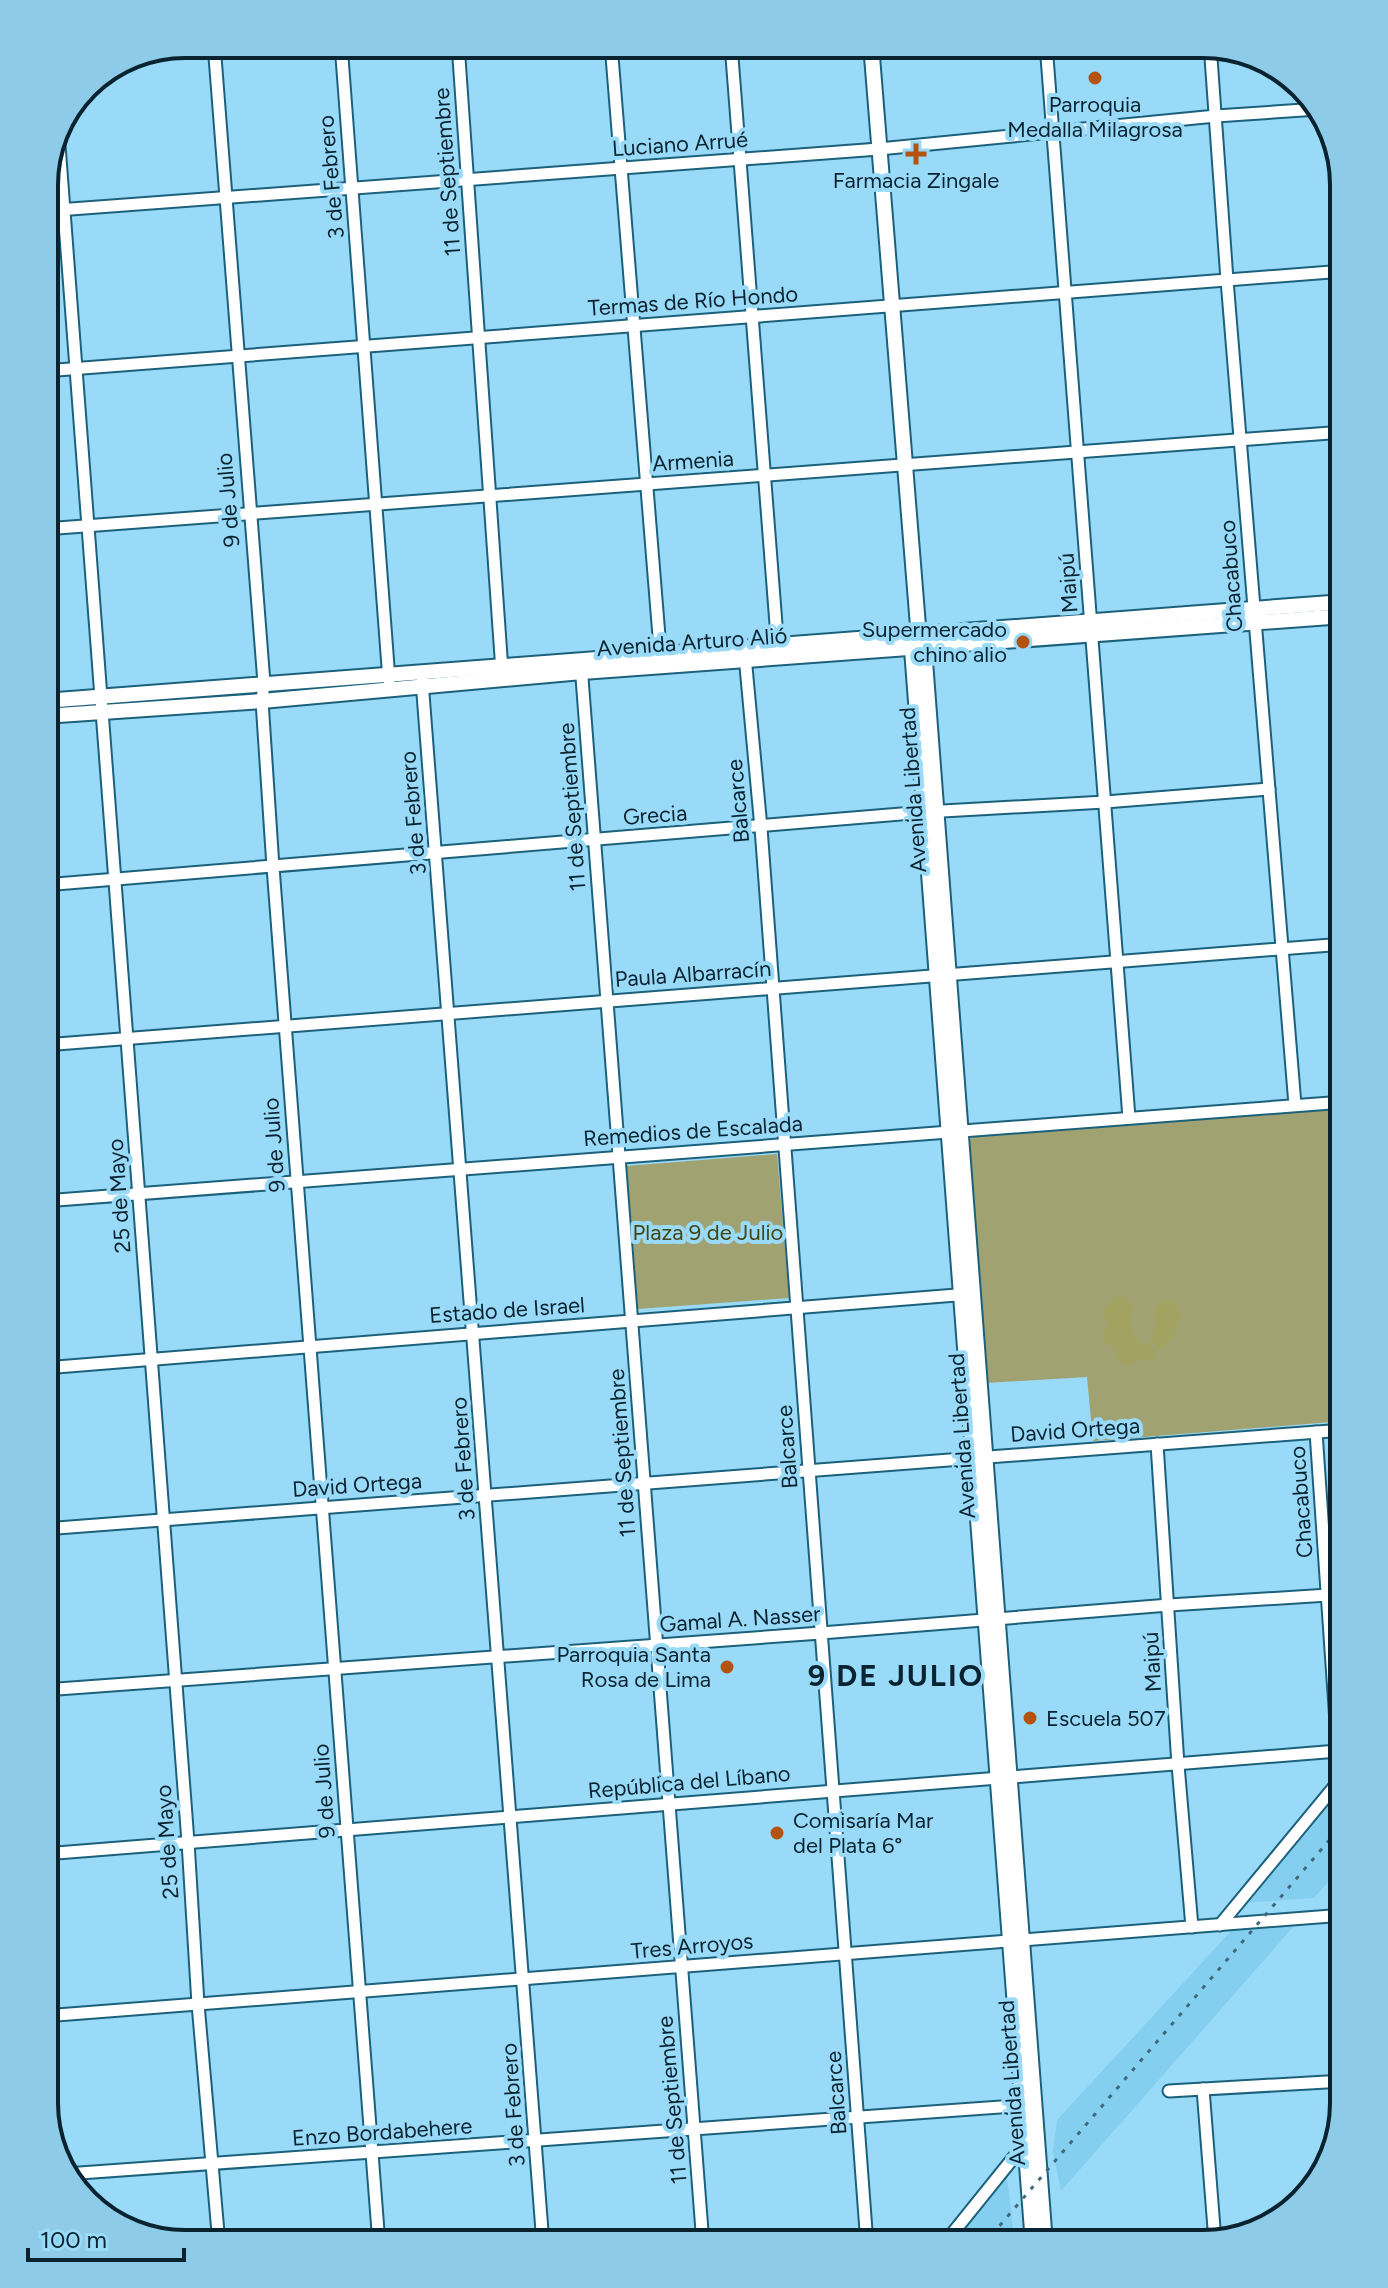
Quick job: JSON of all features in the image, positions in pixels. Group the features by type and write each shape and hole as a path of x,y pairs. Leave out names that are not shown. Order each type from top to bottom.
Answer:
{"main road":[{"name":"Avenida Libertad","path":"872,58 1030,2105 1043,2230"},
{"name":"Avenida Arturo Alió","path":"1254,616 1330,604"},
{"name":"Avenida Arturo Alió","path":"58,702 102,705 262,701 422,678 1254,616 1330,616"},
{"name":"Avenida Arturo Alió","path":"58,713 264,683 389,681"},
{"name":"Avenida Libertad","path":"1030,2105 1027,2142 1032,2230"}],"street":[{"name":"9 de Julio","path":"215,58 264,683 262,701 285,1027 378,2230"},
{"name":"3 de Febrero","path":"342,58 389,681"},
{"name":"11 de Septiembre","path":"459,58 502,672"},
{"path":"612,58 661,660"},
{"path":"732,58 778,651"},
{"name":"Maipú","path":"1047,58 1129,1118"},
{"name":"Chacabuco","path":"1211,58 1295,1105"},
{"name":"Luciano Arrué","path":"58,210 879,149 1305,110"},
{"name":"25 de Mayo","path":"60,162 198,2004 218,2230"},
{"name":"Termas de Río Hondo","path":"58,370 1330,272"},
{"name":"Armenia","path":"58,528 1330,433"},
{"name":"Balcarce","path":"745,654 761,828 866,2230"},
{"name":"11 de Septiembre","path":"581,666 702,2230"},
{"name":"3 de Febrero","path":"422,678 542,2230"},
{"name":"Grecia","path":"58,884 931,812 1269,789"},
{"name":"Paula Albarracín","path":"58,1044 1330,945"},
{"name":"Remedios de Escalada","path":"58,1200 1330,1103"},
{"name":"Estado de Israel","path":"58,1367 968,1294"},
{"name":"David Ortega","path":"58,1528 1330,1431"},
{"name":"Chacabuco","path":"1316,1432 1330,1609"},
{"name":"Maipú","path":"1157,1444 1192,1927"},
{"name":"Gamal A. Nasser","path":"58,1689 1169,1605 1329,1596"},
{"name":"República del Líbano","path":"58,1853 1005,1777 1330,1756"},
{"path":"1220,1925 1330,1792"},
{"name":"Tres Arroyos","path":"58,2015 1330,1916"},
{"path":"1169,2091 1330,2082"},
{"path":"1203,2089 1214,2229"},
{"name":"Enzo Bordabehere","path":"79,2173 1030,2105"},
{"path":"955,2230 1027,2142"}],"shaded area":[{"path":"1115,1297 1123,1297 1133,1305 1132,1330 1141,1344 1146,1342 1156,1351 1154,1359 1147,1361 1140,1358 1133,1364 1123,1365 1116,1355 1116,1348 1105,1342 1102,1337 1108,1324 1102,1311"},
{"path":"1167,1299 1182,1315 1172,1338 1159,1350 1151,1340 1157,1320 1153,1315 1155,1309"},
{"path":"1330,1800 1330,1880 1314,1898 1243,1903"},
{"path":"1295,1925 1061,2191 1053,2151 1057,2120 1231,1931"},
{"path":"1007,2177 1013,2230 965,2230"}],"green space":[{"path":"1330,1109 1330,1422 1093,1441 1087,1377 986,1383 968,1141 973,1137"},
{"name":"Plaza 9 de Julio","path":"777,1154 789,1298 638,1309 626,1166"}],"railway":[{"path":"996,2230 1330,1839"}],"place":[{"name":"Parroquia Medalla Milagrosa","path":"1095,78"},
{"name":"Farmacia Zingale","path":"916,154"},
{"name":"Supermercado chino alio","path":"1023,642"},
{"name":"Parroquia Santa Rosa de Lima","path":"727,1667"},
{"name":"Escuela 507","path":"1030,1718"},
{"name":"Comisaría Mar del Plata 6°","path":"777,1833"}],"district":[{"name":"9 DE JULIO","path":"896,1675"}]}
